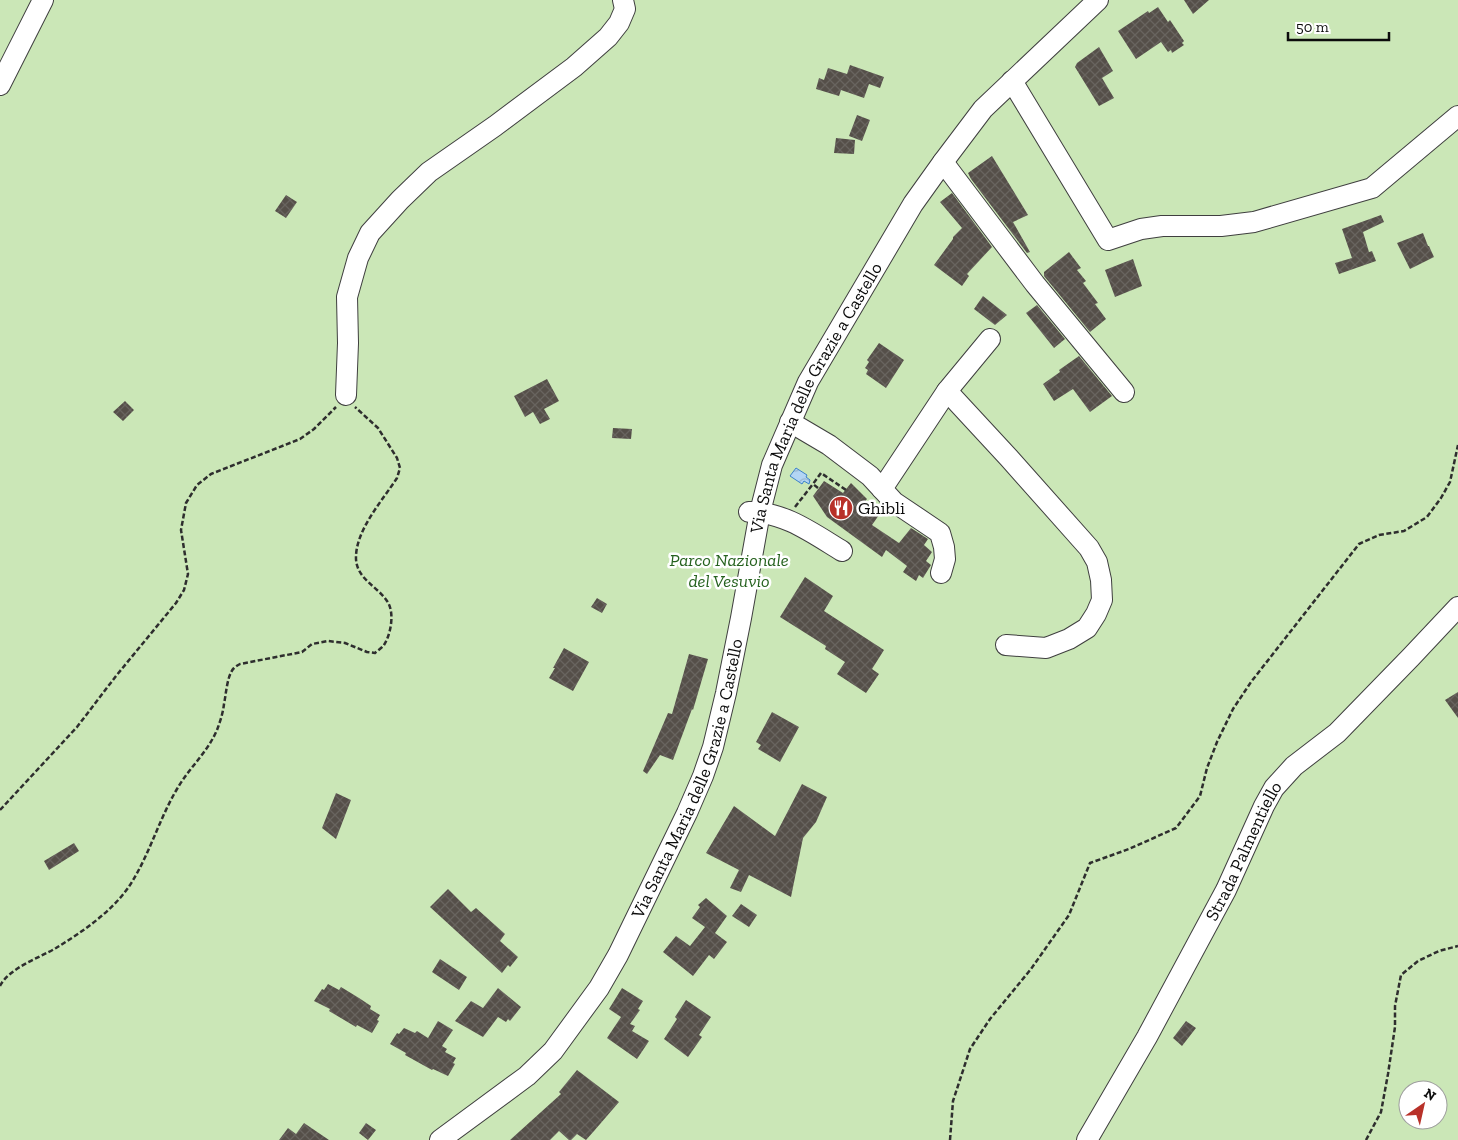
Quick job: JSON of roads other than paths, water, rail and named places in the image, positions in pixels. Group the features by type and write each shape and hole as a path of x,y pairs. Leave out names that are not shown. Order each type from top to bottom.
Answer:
{"street":[{"path":"0,85 44,0"},
{"path":"346,395 347,297 358,258 370,233 429,172 574,67 608,37 619,23 625,8 623,0"},
{"name":"Via Santa Maria delle Grazie a Castello","path":"440,1140 527,1076 553,1051 598,988 618,955 687,812 713,747 742,618 754,512 808,382 913,204 983,109 1098,0"},
{"path":"1012,81 1108,240 1141,229 1162,226 1220,226 1254,222 1372,188 1458,116"},
{"path":"943,162 1035,284 1124,392"},
{"path":"882,490 947,391 990,339"},
{"path":"947,391 1077,534 1089,548 1097,562 1101,580 1102,600 1087,628 1069,639 1046,648 1006,645"},
{"path":"790,422 829,445 870,476 894,502 940,533 946,560 941,573"},
{"path":"754,512 785,520 804,528 842,551"},
{"name":"Strada Palmentiello","path":"1087,1140 1147,1037 1226,890 1274,788 1294,766 1337,733 1458,606"}],"water":[{"path":"796,468 807,475 806,477 810,480 809,484 804,481 802,484 790,476"}],"place":[{"name":"Ghibli","path":"841,508"}],"park label":[{"name":"Parco Nazionale del Vesuvio","path":"729,570"}]}
